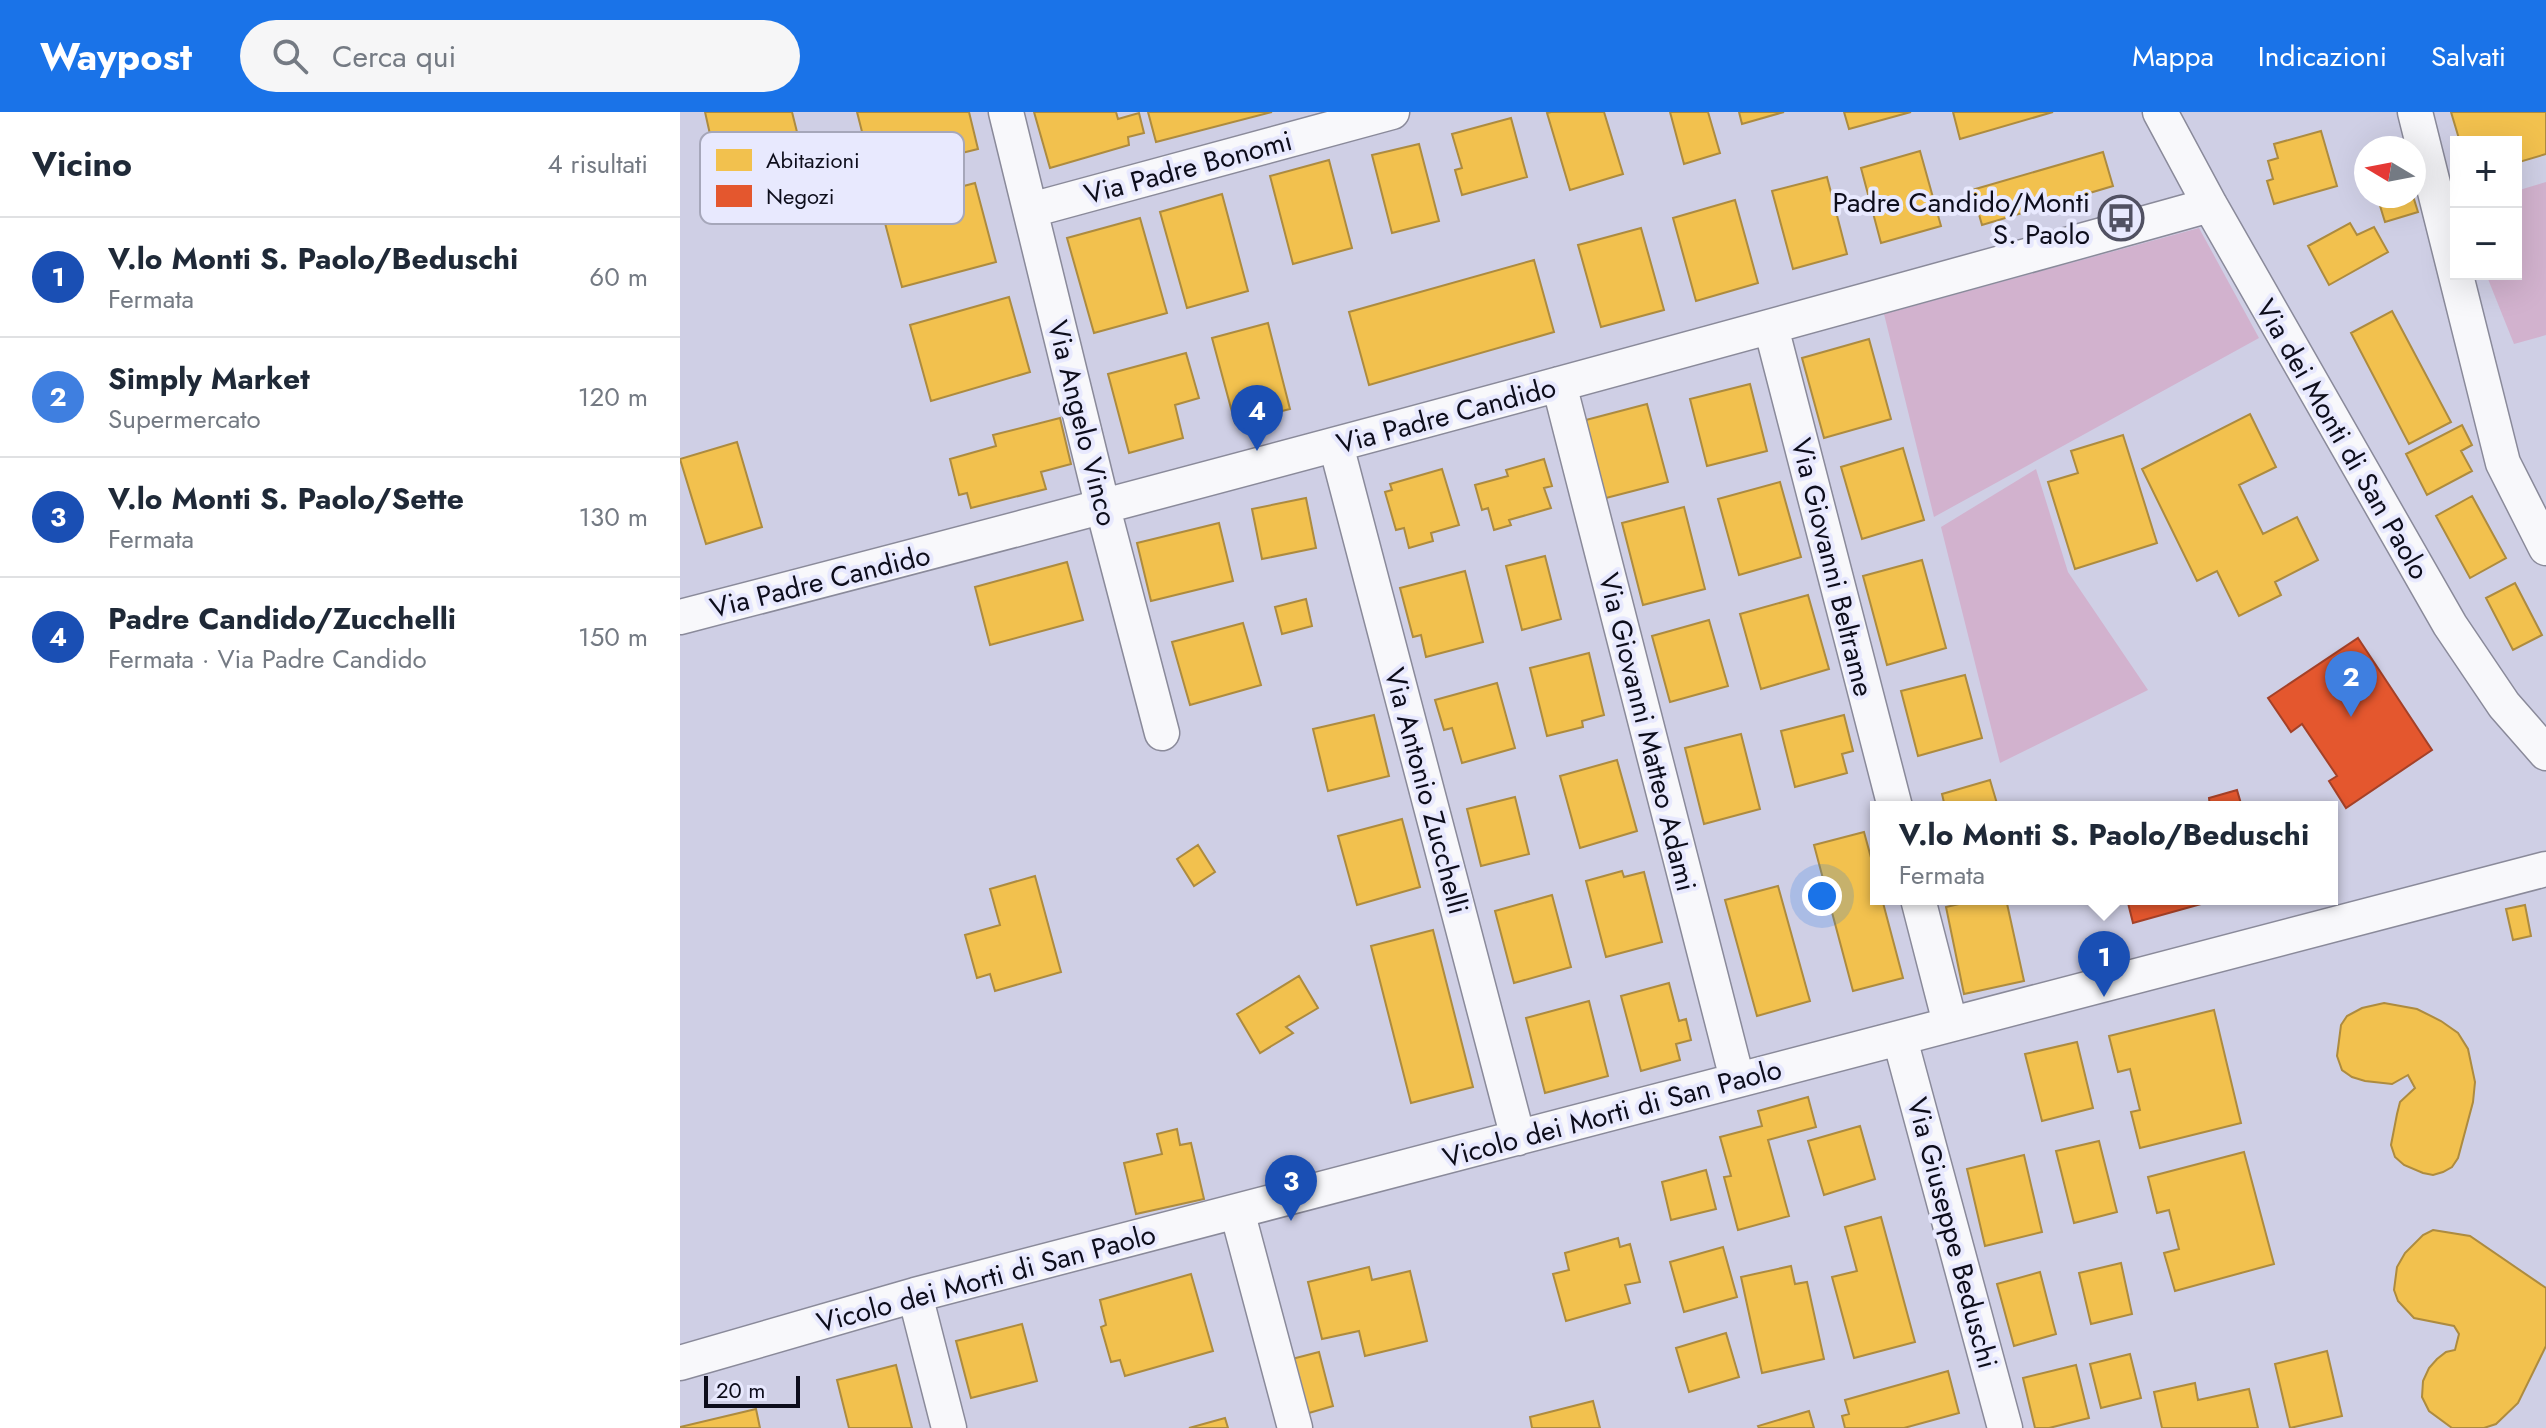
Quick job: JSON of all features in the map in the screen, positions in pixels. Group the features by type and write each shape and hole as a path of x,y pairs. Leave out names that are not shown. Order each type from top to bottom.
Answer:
{"street":[{"name":"Via Angelo Vinco","path":"1006,112 1103,508 1162,733"},
{"name":"Via Padre Bonomi","path":"1031,210 1392,112"},
{"name":"Via dei Monti di San Paolo","path":"2160,112 2450,625 2504,705 2546,753"},
{"path":"2415,112 2503,463 2546,548"},
{"name":"Via Padre Candido","path":"680,617 1103,508 2210,205"},
{"name":"Via Giovanni Beltrame","path":"1771,327 1893,801"},
{"name":"Via Giovanni Matteo Adami","path":"1559,384 1737,1079"},
{"name":"Via Antonio Zucchelli","path":"1336,445 1518,1138"},
{"name":"Vicolo dei Morti di San Paolo","path":"680,1363 915,1295 2546,869"},
{"path":"1920,905 1950,1023"},
{"name":"Via Giuseppe Beduschi","path":"1900,1039 2005,1428"},
{"path":"1237,1211 1295,1428"},
{"path":"915,1295 949,1428"}],"shaded area":[{"path":"2546,182 2546,335 2514,344 2488,280 2522,280 2522,189"},
{"path":"2199,228 2259,338 1934,517 1884,314"},
{"path":"2036,469 2068,572 2148,690 2000,763 1941,527"}],"building: Abitazioni":[{"path":"705,112 792,112 797,132 710,132"},
{"path":"857,112 969,112 978,149 964,152 964,132 862,132"},
{"path":"1034,112 1116,112 1118,119 1139,113 1144,133 1128,137 1129,145 1050,168"},
{"path":"1148,112 1272,112 1156,142"},
{"path":"1604,112 1623,174 1570,190 1547,113"},
{"path":"1670,112 1708,112 1720,153 1684,164"},
{"path":"1739,112 1784,112 1742,124"},
{"path":"1844,112 1911,112 1849,129"},
{"path":"1953,112 2053,112 1960,139"},
{"path":"2451,112 2546,112 2546,154 2522,161 2522,136 2458,136"},
{"path":"1511,118 1527,177 1462,195 1455,170 1462,168 1452,134"},
{"path":"2321,131 2337,186 2274,204 2267,181 2273,179 2268,161 2278,158 2274,144"},
{"path":"1419,144 1439,221 1392,233 1372,155"},
{"path":"1920,151 1941,226 1881,243 1861,168"},
{"path":"2103,152 2113,186 1982,225 1972,190"},
{"path":"1329,160 1352,248 1293,264 1270,176"},
{"path":"1827,177 1847,254 1793,269 1772,191"},
{"path":"975,183 996,262 902,287 885,224 964,224 964,186"},
{"path":"1222,194 1248,291 1187,308 1160,212"},
{"path":"1735,200 1758,283 1696,301 1673,218"},
{"path":"2381,208 2417,208 2418,212 2385,222"},
{"path":"1140,218 1167,313 1094,333 1067,238"},
{"path":"2350,223 2357,235 2374,227 2388,252 2329,285 2308,246"},
{"path":"1641,228 1664,310 1601,327 1578,245"},
{"path":"1534,260 1554,332 1369,385 1349,312"},
{"path":"1009,297 1030,372 931,401 910,325"},
{"path":"2392,311 2451,422 2409,444 2351,333"},
{"path":"1268,323 1290,409 1235,423 1212,338"},
{"path":"1869,339 1891,419 1824,438 1802,358"},
{"path":"1186,353 1199,398 1175,405 1183,438 1129,453 1108,374"},
{"path":"1750,384 1767,451 1707,466 1690,399"},
{"path":"1647,404 1668,482 1602,499 1582,421"},
{"path":"2250,414 2276,467 2239,485 2263,534 2297,517 2318,560 2275,582 2281,595 2239,616 2217,571 2197,581 2142,469"},
{"path":"1060,418 1071,464 1041,472 1046,489 971,508 967,493 959,495 950,459 996,446 993,435"},
{"path":"2462,425 2472,445 2461,451 2472,471 2427,495 2406,454"},
{"path":"2123,435 2157,543 2075,569 2048,482 2078,473 2071,451"},
{"path":"737,442 762,527 706,544 680,459"},
{"path":"1903,448 1924,520 1862,539 1841,467"},
{"path":"1544,459 1552,486 1544,488 1551,508 1509,520 1511,525 1494,530 1488,508 1482,510 1475,485 1508,476 1506,470"},
{"path":"1442,469 1459,525 1431,533 1433,541 1409,548 1404,528 1396,530 1385,492 1392,490 1390,484"},
{"path":"1780,482 1801,557 1739,575 1718,499"},
{"path":"2472,496 2506,558 2470,578 2436,516"},
{"path":"1306,498 1316,548 1262,559 1252,509"},
{"path":"1684,507 1705,589 1643,605 1622,523"},
{"path":"1219,523 1233,581 1151,601 1137,543"},
{"path":"1545,556 1561,619 1522,630 1506,566"},
{"path":"1922,560 1946,648 1887,665 1863,576"},
{"path":"1067,562 1083,620 990,645 975,587"},
{"path":"1465,571 1483,642 1426,657 1421,635 1413,637 1400,588"},
{"path":"2515,583 2542,635 2513,650 2486,598"},
{"path":"1808,595 1829,669 1761,689 1740,614"},
{"path":"1306,599 1312,626 1282,634 1275,607"},
{"path":"1709,620 1728,686 1670,702 1652,636"},
{"path":"1243,623 1261,685 1190,705 1172,642"},
{"path":"1589,653 1604,715 1582,721 1583,727 1547,736 1530,668"},
{"path":"1965,675 1982,738 1918,756 1901,691"},
{"path":"1497,683 1515,748 1462,763 1452,728 1444,730 1435,700"},
{"path":"1374,715 1389,776 1328,791 1313,729"},
{"path":"1844,715 1853,751 1842,754 1847,773 1795,787 1781,731"},
{"path":"1741,734 1760,809 1704,824 1685,748"},
{"path":"1617,760 1637,831 1580,848 1560,776"},
{"path":"1990,780 1996,801 1944,801 1942,794"},
{"path":"1515,797 1529,854 1481,866 1467,809"},
{"path":"1402,819 1420,887 1357,905 1338,836"},
{"path":"1864,832 1870,854 1870,905 1884,905 1903,978 1853,991 1814,845"},
{"path":"1198,845 1215,872 1194,886 1177,859"},
{"path":"1622,871 1624,877 1644,872 1662,942 1606,957 1586,881"},
{"path":"1035,876 1061,972 995,991 990,974 977,978 965,935 1000,925 990,889"},
{"path":"1778,886 1810,1001 1757,1016 1725,900"},
{"path":"1552,895 1571,967 1514,983 1495,911"},
{"path":"2007,905 2024,981 1964,994 1946,907"},
{"path":"2525,905 2531,936 2513,940 2506,909"},
{"path":"1433,930 1473,1087 1411,1103 1371,946"},
{"path":"1299,976 1318,1008 1286,1027 1293,1033 1260,1053 1237,1014"},
{"path":"1669,983 1679,1021 1686,1019 1691,1040 1676,1044 1680,1060 1641,1071 1621,996"},
{"path":"1589,1001 1608,1076 1545,1093 1526,1018"},
{"path":"2384,1003 2417,1009 2441,1021 2458,1033 2468,1049 2475,1082 2473,1102 2458,1158 2452,1167 2443,1172 2433,1175 2423,1173 2404,1165 2395,1157 2391,1145 2400,1102 2415,1088 2408,1075 2392,1084 2365,1081 2342,1070 2337,1056 2341,1025 2347,1016 2362,1008"},
{"path":"2214,1010 2241,1123 2140,1148 2131,1112 2140,1110 2130,1069 2118,1072 2109,1036"},
{"path":"2077,1042 2093,1108 2042,1121 2025,1054"},
{"path":"1808,1097 1816,1127 1768,1140 1789,1216 1738,1230 1724,1177 1731,1176 1720,1137 1762,1126 1758,1111"},
{"path":"1860,1126 1875,1179 1824,1195 1808,1141"},
{"path":"1177,1129 1180,1145 1191,1143 1204,1199 1136,1214 1124,1163 1162,1154 1157,1134"},
{"path":"2099,1141 2117,1212 2074,1223 2056,1151"},
{"path":"2244,1152 2274,1264 2175,1291 2164,1253 2179,1249 2169,1210 2157,1213 2148,1177"},
{"path":"2024,1155 2042,1232 1985,1246 1967,1169"},
{"path":"1706,1170 1716,1209 1671,1220 1662,1182"},
{"path":"1881,1217 1915,1342 1854,1358 1832,1277 1857,1271 1845,1227"},
{"path":"2433,1230 2470,1236 2546,1288 2546,1346 2518,1403 2496,1424 2484,1428 2452,1428 2429,1411 2422,1397 2423,1381 2437,1359 2455,1350 2459,1334 2454,1326 2414,1318 2398,1301 2394,1290 2397,1267 2405,1253 2423,1235"},
{"path":"1618,1238 1620,1247 1630,1244 1640,1282 1625,1285 1630,1303 1566,1321 1553,1274 1569,1270 1565,1253"},
{"path":"1723,1247 1737,1297 1684,1312 1670,1262"},
{"path":"2121,1263 2132,1314 2091,1324 2079,1273"},
{"path":"1791,1266 1795,1284 1807,1282 1824,1359 1762,1373 1741,1277"},
{"path":"1369,1267 1372,1280 1410,1271 1427,1341 1365,1356 1359,1331 1322,1339 1308,1282"},
{"path":"2040,1272 2056,1334 2014,1346 1997,1284"},
{"path":"1191,1274 1213,1351 1125,1376 1120,1360 1111,1362 1101,1327 1106,1325 1100,1300"},
{"path":"1022,1324 1037,1381 971,1398 956,1341"},
{"path":"1726,1333 1739,1377 1689,1392 1676,1348"},
{"path":"2327,1351 2342,1416 2290,1428 2275,1364"},
{"path":"1319,1352 1333,1406 1302,1415 1288,1360"},
{"path":"2130,1354 2141,1398 2101,1408 2090,1364"},
{"path":"896,1365 912,1428 849,1428 837,1380"},
{"path":"2076,1365 2089,1418 2049,1428 2035,1428 2023,1378"},
{"path":"1948,1371 1959,1413 1904,1428 1845,1428 1842,1416 1849,1414 1845,1400"},
{"path":"2195,1383 2198,1400 2249,1389 2258,1428 2162,1428 2154,1392"},
{"path":"1593,1401 1600,1428 1532,1428 1530,1417"},
{"path":"756,1409 760,1428 680,1428 680,1427"},
{"path":"1809,1411 1814,1428 1758,1426"},
{"path":"1225,1418 1228,1428 1189,1428"}],"building: Negozi":[{"path":"2358,638 2432,750 2346,808 2329,781 2337,776 2302,724 2291,732 2268,698"},
{"path":"2237,790 2240,801 2209,801 2209,798"},
{"path":"2128,905 2198,905 2133,923"}],"place":[{"name":"Padre Candido/Monti S. Paolo","path":"2121,218"},
{"name":"Padre Candido/Zucchelli","path":"1257,451"},
{"name":"Simply Market","path":"2351,717"},
{"name":"V.lo Monti S. Paolo/Beduschi","path":"2104,997"},
{"name":"V.lo Monti S. Paolo/Sette","path":"1291,1221"}]}
